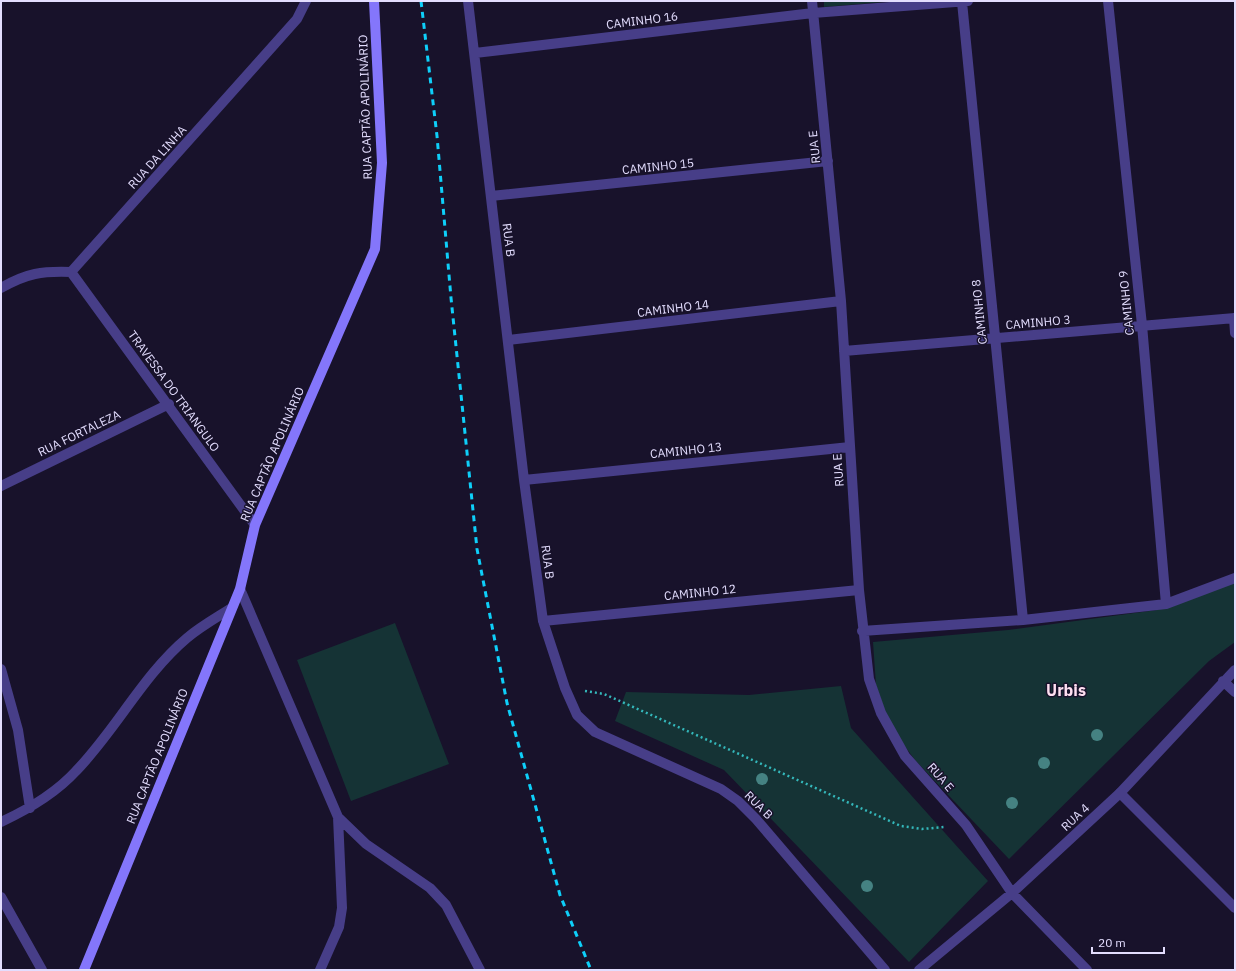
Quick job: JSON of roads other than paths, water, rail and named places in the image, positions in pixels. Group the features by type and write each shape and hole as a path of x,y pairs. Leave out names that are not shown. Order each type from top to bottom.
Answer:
{"street":[{"name":"RUA DA LINHA","path":"71,272 297,19 306,1"},
{"name":"RUA CAPTÃO APOLINÁRIO","path":"84,970 230,609 240,589 255,525 375,249 382,163 374,1"},
{"name":"RUA B","path":"468,1 524,480 543,621 565,688 577,715 595,732 721,789 738,801 756,819 885,970"},
{"name":"RUA E","path":"812,1 841,301 859,590 868,679 881,713 905,756 966,825 1012,893 1087,970"},
{"name":"CAMINHO 16","path":"475,53 813,13 965,1"},
{"name":"CAMINHO 8","path":"965,1 995,339 1023,620"},
{"name":"CAMINHO 9","path":"1108,1 1142,325 1166,604"},
{"name":"CAMINHO 15","path":"490,196 828,161"},
{"path":"1,288 29,275 46,271 71,272"},
{"name":"TRAVESSA DO TRIANGULO","path":"71,272 169,404 255,525"},
{"name":"CAMINHO 14","path":"508,340 841,301"},
{"path":"1234,318 1235,332"},
{"name":"CAMINHO 3","path":"844,351 1234,318"},
{"name":"RUA FORTALEZA","path":"1,486 169,404"},
{"name":"CAMINHO 13","path":"524,480 850,447"},
{"path":"862,631 1023,620 1166,604 1235,578"},
{"path":"240,589 338,817 342,908 336,934 320,970"},
{"name":"CAMINHO 12","path":"543,621 859,590"},
{"path":"1,822 30,808 48,797 76,772 164,661 187,638 230,609"},
{"path":"1,669 18,730 30,808"},
{"name":"RUA 4","path":"919,970 1012,893 1120,793 1235,670"},
{"path":"1224,681 1235,692"},
{"path":"1120,793 1235,908"},
{"path":"338,817 366,844 430,888 446,906 480,970"},
{"path":"1,897 42,970"}],"railway":[{"path":"421,1 437,136 451,298 477,549 507,703 560,895 591,970"}],"district":[{"name":"Urbis","path":"1066,690"}]}
